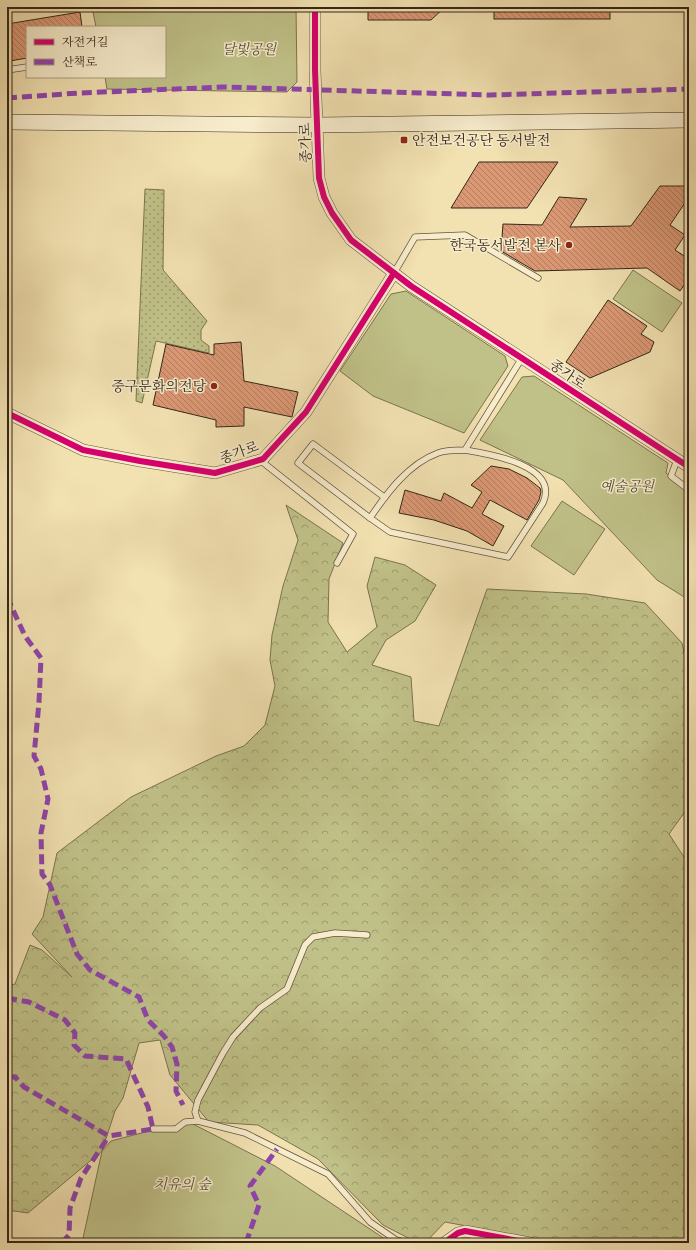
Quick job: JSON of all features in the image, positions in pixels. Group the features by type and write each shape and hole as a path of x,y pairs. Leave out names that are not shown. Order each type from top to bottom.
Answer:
{"main road":[{"name":"종가로","path":"7,122 317,125 689,120"}],"street":[{"name":"종가로","path":"315,7 319,178 324,197 332,213 351,240 394,273 689,467"},
{"name":"종가로","path":"7,413 83,450 216,473 260,460 272,451 306,412 394,273"},
{"path":"444,1243 458,1233 465,1231 530,1243"}],"lane":[{"path":"7,70 26,67"},
{"path":"394,273 415,237 465,235 538,278"},
{"path":"465,450 522,358"},
{"path":"370,518 384,497 398,481 427,458 439,452 465,450 513,460 538,475 543,481 546,495 508,557 390,532 370,518 298,464 313,444 384,497"},
{"path":"260,460 353,534 337,563"},
{"path":"677,460 671,476 689,490"},
{"path":"198,1121 195,1112 198,1100 223,1053 233,1037 260,1008 287,989 305,945 313,936 335,933 366,935"},
{"path":"153,1129 176,1129 185,1122 198,1121 245,1133 328,1174 370,1222 396,1240 408,1243"}],"green space":[{"name":"달빛공원","path":"92,7 296,7 297,82 287,92 107,89 105,78 166,78 166,26 96,26"},
{"path":"145,189 164,190 163,270 207,321 201,330 201,340 209,346 209,353 156,341 142,403 136,401"},
{"path":"633,270 682,303 662,332 613,299"},
{"path":"406,291 505,356 508,366 464,433 373,396 340,371 391,294"},
{"name":"예술공원","path":"534,376 668,463 666,473 689,492 689,600 657,580 563,480 480,440 522,377"},
{"path":"562,501 605,529 574,575 531,546"},
{"path":"286,505 343,543 329,579 328,622 347,652 377,627 367,586 375,557 405,565 436,585 415,621 386,640 372,665 411,677 414,721 439,726 487,589 586,594 645,603 682,643 689,675 689,806 669,834 689,865 689,1243 558,1243 445,1222 425,1243 418,1243 383,1225 318,1159 258,1125 209,1122 170,1075 160,1040 139,1043 123,1098 115,1111 102,1151 28,1213 7,1210 7,986 15,984 30,945 42,950 72,977 32,934 43,917 57,853 131,797 216,756 244,746 265,725 275,686 270,660 272,635 283,586 298,540"},
{"name":"치유의 숲","path":"191,1123 275,1166 391,1243 82,1243 102,1151 111,1141 149,1131"}],"building":[{"path":"368,7 445,7 431,20 368,20"},
{"path":"494,7 610,7 610,19 494,19"},
{"path":"80,12 82,26 26,26 26,58 10,61 9,55 7,55 7,24"},
{"path":"479,162 558,162 527,208 451,208"},
{"path":"660,186 689,186 689,197 670,225 685,235 675,250 689,259 689,278 680,291 647,268 535,271 501,251 503,224 542,225 559,197 587,199 570,227 631,226"},
{"path":"608,300 647,326 641,334 654,342 650,352 590,378 566,362"},
{"name":"중구문화의전당","path":"241,342 244,381 298,392 292,417 244,407 244,426 216,427 216,420 153,405 166,344 214,355 214,344"},
{"path":"491,466 509,469 527,478 540,488 541,492 539,500 527,520 490,500 482,514 504,526 493,546 467,531 434,520 399,513 405,490 441,501 444,493 472,508 482,492 471,485"}],"marked path":[{"path":"7,98 79,93 224,87 490,95 689,89"},
{"path":"7,597 25,636 41,658 34,756 41,769 48,799 41,833 42,874 50,885 77,954 90,970 139,997 148,1020 164,1036 172,1047 177,1064 176,1091 183,1105"},
{"path":"7,998 29,1002 65,1020 75,1033 74,1045 85,1056 126,1059 148,1107 153,1129 109,1136 24,1087 15,1077 7,1077"},
{"path":"62,1243 69,1235 70,1208 81,1178 109,1136"},
{"path":"246,1243 259,1205 250,1186 277,1149"}],"cycle path":[{"path":"315,7 315,70 319,178 324,197 332,213 351,240 411,286 689,467"},
{"path":"7,413 83,450 140,461 215,473 263,459 306,412 394,273"},
{"path":"444,1243 458,1233 465,1231 530,1243"}],"place":[{"name":"안전보건공단 동서발전","path":"404,140"},
{"name":"한국동서발전 본사","path":"569,245"},
{"name":"중구문화의전당","path":"214,386"}]}
